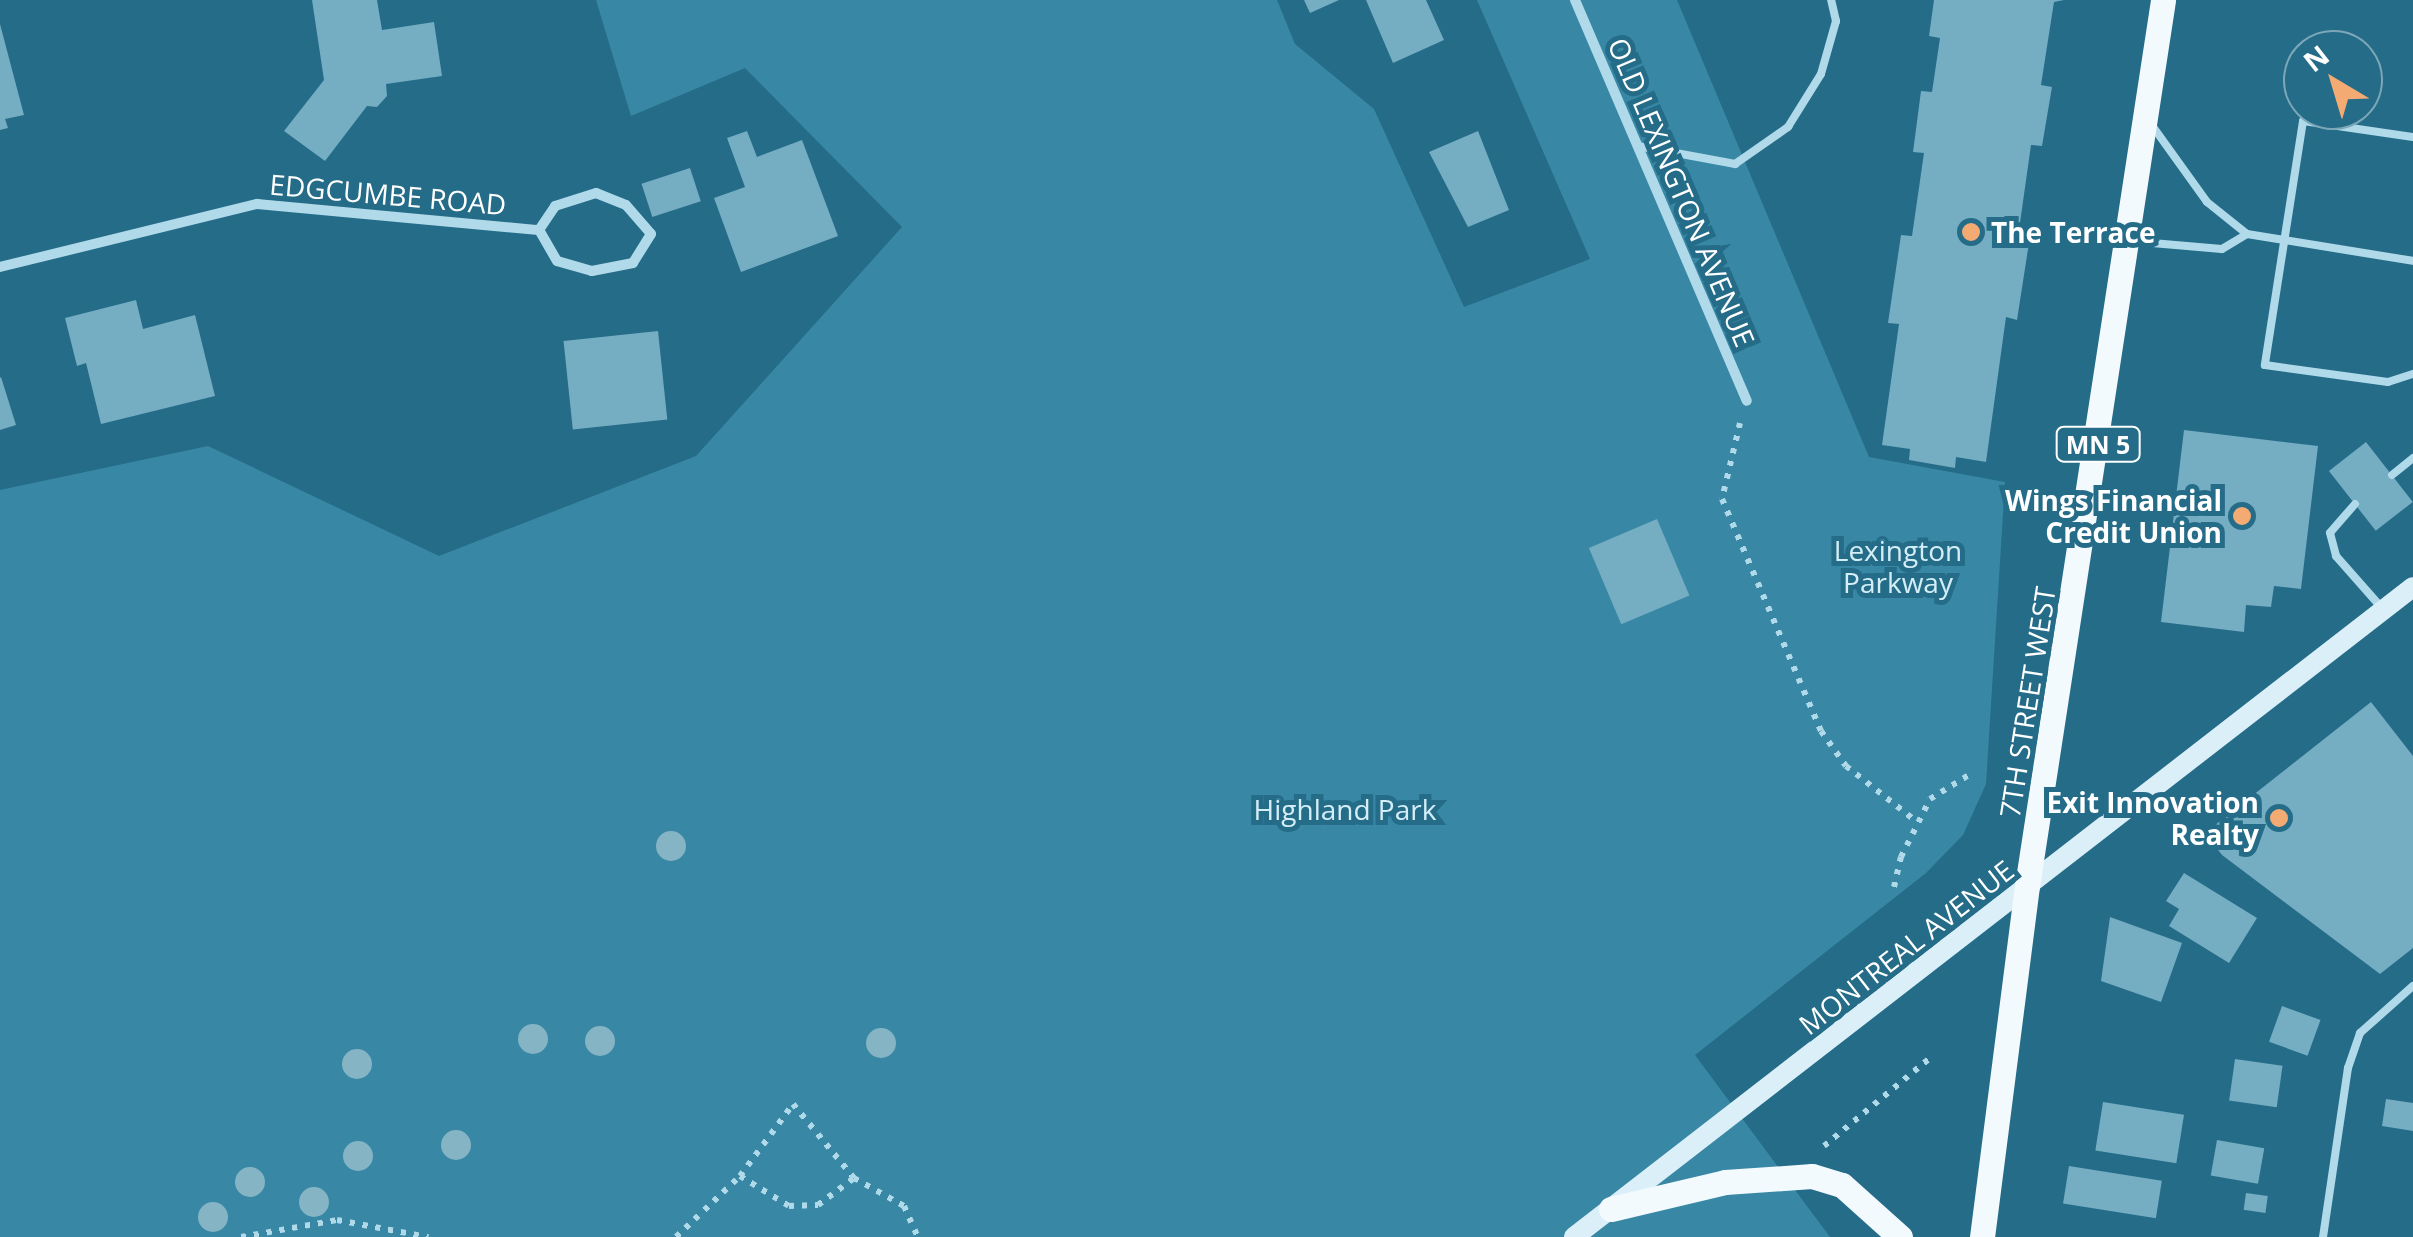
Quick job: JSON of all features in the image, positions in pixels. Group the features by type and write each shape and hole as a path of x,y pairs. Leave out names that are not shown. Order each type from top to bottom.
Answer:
{"main road":[{"name":"7TH STREET WEST","path":"1982,1237 2027,886 2163,0"},
{"name":"MONTREAL AVENUE","path":"1574,1237 2413,587"},
{"path":"1611,1208 1725,1182 1812,1176 1842,1184 1900,1237"}],"street":[{"name":"OLD LEXINGTON AVENUE","path":"1576,0 1747,402"},
{"name":"EDGCUMBE ROAD","path":"596,194 626,204 651,234 633,263 592,271 557,261 539,230 555,206 596,194"},
{"name":"EDGCUMBE ROAD","path":"0,267 257,204 539,230"}],"lane":[{"path":"1638,146 1735,164 1788,127 1822,74 1836,21 1831,0"},
{"path":"2146,116 2207,202 2247,234 2413,260"},
{"path":"2413,137 2303,121 2265,365 2388,382 2413,374"},
{"path":"2129,241 2222,249 2247,234"},
{"path":"2392,475 2413,458"},
{"path":"2355,504 2330,534 2336,556 2384,610"},
{"path":"2323,1237 2360,1032 2413,986"}],"path":[{"path":"1747,402 1724,469 1722,498 1821,731 1846,766 1916,821"},
{"path":"1894,888 1916,821 1930,799 1972,773"},
{"path":"1826,1146 1930,1058"},
{"path":"676,1237 740,1176 793,1104 854,1178 904,1206 918,1237"},
{"path":"740,1176 788,1206 818,1205 854,1178"},
{"path":"241,1237 338,1220 428,1237"}],"green space":[{"name":"Highland Park","path":"596,0 1277,0 1295,44 1374,109 1464,307 1590,259 1477,0 1677,0 1869,457 2005,482 1986,784 1963,835 1926,873 1695,1055 1830,1237 0,1237 0,490 208,446 439,556 696,456 902,227 745,68 631,116"}],"building":[{"path":"312,0 377,0 382,30 434,22 442,76 386,84 387,96 377,107 367,106 325,161 284,131 324,80"},
{"path":"1304,0 1339,0 1310,13"},
{"path":"1366,0 1426,0 1444,40 1393,63"},
{"name":"The Terrace","path":"1934,0 2064,0 2054,2 2041,85 2052,87 2042,146 2031,145 2019,230 2031,230 2017,320 2006,317 1986,462 1956,457 1955,468 1909,460 1910,449 1882,445 1899,324 1888,323 1901,235 1912,236 1924,153 1913,152 1921,91 1932,92 1940,38 1929,36"},
{"path":"0,24 24,115 5,119 8,128 0,130"},
{"path":"747,131 757,157 802,140 838,236 741,272 714,198 745,187 727,138"},
{"path":"1478,131 1509,210 1468,227 1429,152"},
{"path":"690,168 701,201 652,217 641,184"},
{"path":"136,300 143,329 195,315 215,396 101,424 86,363 77,366 65,318"},
{"path":"658,331 667,420 573,429 564,341"},
{"path":"0,378 16,425 0,430"},
{"name":"Wings Financial Credit Union","path":"2184,430 2318,446 2301,589 2274,586 2271,607 2246,605 2244,632 2161,622"},
{"path":"2366,442 2413,502 2376,531 2329,471"},
{"path":"1657,519 1689,595 1621,624 1589,548"},
{"path":"2371,702 2413,756 2413,948 2380,974 2222,855 2205,833"},
{"path":"2184,873 2257,918 2229,963 2169,926 2179,909 2166,901"},
{"path":"2110,917 2182,943 2161,1002 2101,981"},
{"path":"2282,1006 2321,1020 2308,1056 2269,1042"},
{"path":"2235,1059 2283,1066 2277,1107 2229,1101"},
{"path":"2386,1099 2413,1103 2413,1131 2382,1126"},
{"path":"2103,1102 2184,1115 2176,1163 2095,1150"},
{"path":"2217,1140 2264,1148 2258,1184 2211,1175"},
{"path":"2069,1166 2162,1181 2156,1218 2063,1204"},
{"path":"2246,1193 2268,1196 2265,1213 2244,1210"}],"place":[{"name":"The Terrace","path":"1971,232"},
{"name":"Wings Financial Credit Union","path":"2242,516"},
{"name":"Exit Innovation Realty","path":"2279,818"}],"park label":[{"name":"Lexington Parkway","path":"1898,566"}]}
